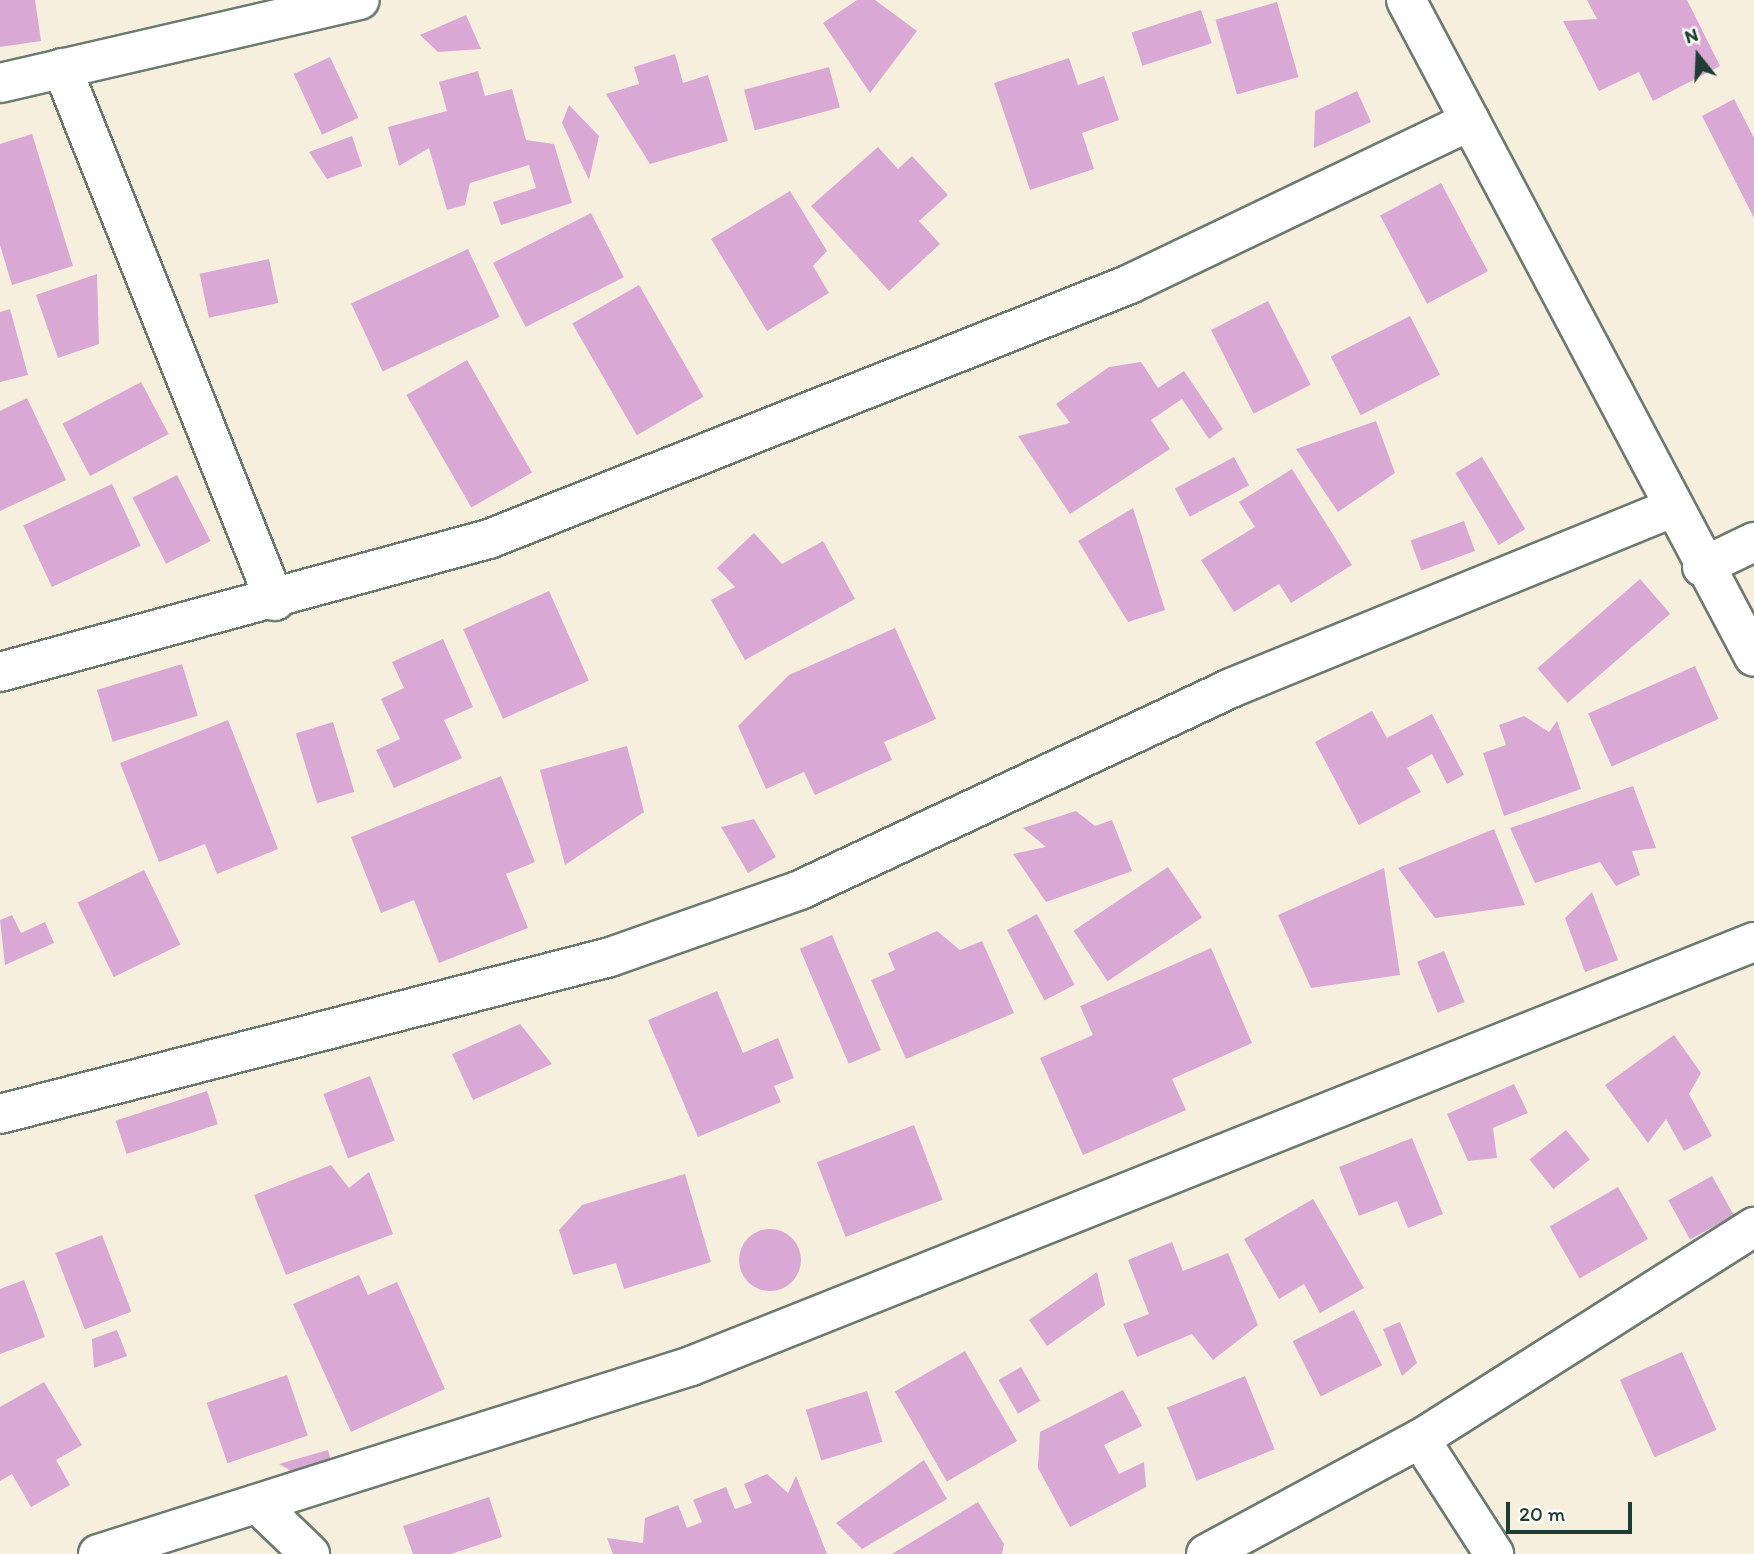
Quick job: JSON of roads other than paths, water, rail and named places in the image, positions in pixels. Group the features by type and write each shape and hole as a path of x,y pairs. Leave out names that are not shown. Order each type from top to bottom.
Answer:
{"street":[{"path":"0,83 360,0"},
{"path":"1406,0 1670,509 1754,657"},
{"path":"62,68 275,601"},
{"path":"0,672 275,601 489,539 733,446 1130,284 1470,121"},
{"path":"0,1114 611,957 800,890 1231,688 1670,509"},
{"path":"1702,567 1754,542"},
{"path":"98,1554 691,1366 1754,942"},
{"path":"1206,1554 1420,1439 1754,1227"},
{"path":"1420,1439 1494,1554"},
{"path":"259,1504 310,1554"}]}
